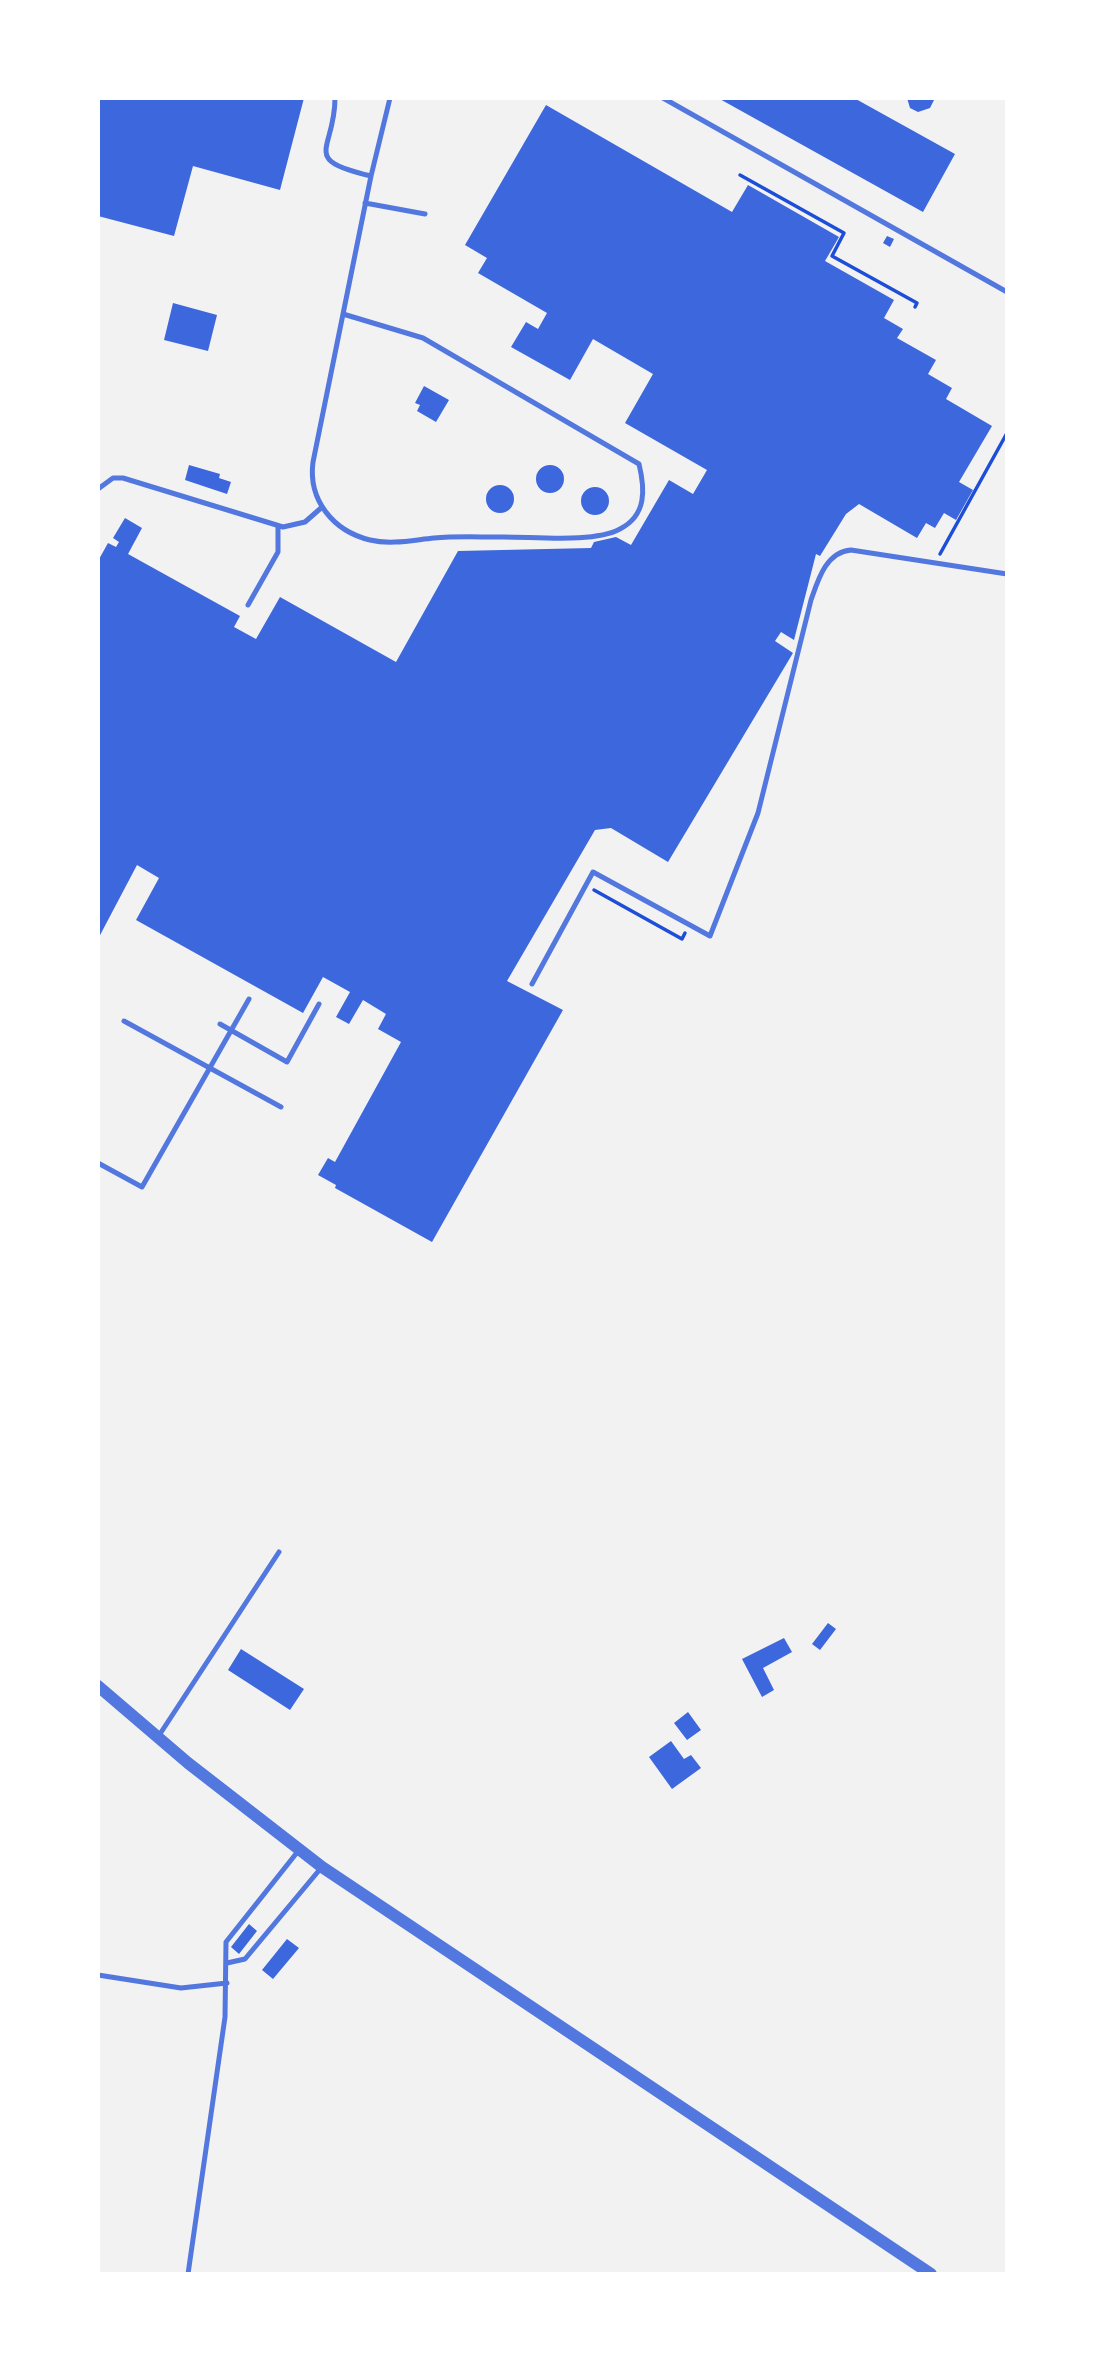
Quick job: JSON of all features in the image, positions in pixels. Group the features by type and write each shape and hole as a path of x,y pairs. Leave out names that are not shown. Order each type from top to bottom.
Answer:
{"street":[{"path":"98,1686 157,1738 321,1867 931,2274"}],"lane":[{"path":"335,98 325,151 328,159 337,168 371,176"},
{"path":"343,314 423,338 639,464 645,492 637,514 620,529 594,536 450,537 385,542 357,535 321,508 315,498 311,474 365,203 390,98"},
{"path":"663,98 1007,292"},
{"path":"365,203 425,214"},
{"path":"98,489 113,478 123,478 278,527 305,522 321,508"},
{"path":"248,606 278,552 278,527"},
{"path":"532,984 593,872 710,936 746,849 808,611 828,563 839,553 851,550 1007,574"},
{"path":"98,1163 142,1187 249,999"},
{"path":"220,1024 287,1062 319,1004"},
{"path":"124,1021 281,1107"},
{"path":"157,1738 279,1552"},
{"path":"188,2274 225,2017 226,1942 299,1850"},
{"path":"227,1963 245,1959 321,1867"},
{"path":"98,1975 181,1988 227,1983"}],"path":[{"path":"740,175 844,233 832,256 917,303 915,307"},
{"path":"935,563 1007,433"},
{"path":"586,886 682,939 690,925"}],"building":[{"path":"98,98 304,98 280,190 193,166 174,236 98,216"},
{"path":"718,98 854,98 955,154 923,212"},
{"path":"907,98 934,100 930,108 918,112 910,108"},
{"path":"546,105 732,212 748,185 839,237 825,261 894,300 884,318 903,329 897,338 936,360 928,374 952,388 946,399 992,426 959,482 973,490 956,520 944,513 935,528 926,523 917,538 859,504 846,514 820,556 816,554 794,640 781,632 775,641 793,653 668,862 611,828 595,830 507,981 563,1010 432,1242 335,1188 336,1185 318,1175 328,1158 335,1162 401,1042 378,1029 386,1014 363,1000 349,1024 336,1017 350,992 323,977 303,1013 136,920 159,878 137,865 98,939 98,561 108,543 116,547 119,542 113,538 125,518 142,528 128,554 240,616 234,627 256,639 280,597 396,662 458,551 591,548 594,542 616,537 631,545 669,480 693,494 707,470 625,423 653,374 593,339 570,380 511,347 526,322 538,329 547,313 478,273 487,258 465,245"},
{"path":"887,236 894,239 890,247 883,243"},
{"path":"173,303 217,315 208,351 164,340"},
{"path":"424,386 449,400 436,422 417,411 420,405 415,403"},
{"path":"189,465 220,474 219,478 231,482 227,494 185,480"},
{"path":"550,465 560,469 564,479 560,489 550,493 540,489 536,479 540,469"},
{"path":"500,485 510,489 514,499 510,509 500,513 490,509 486,499 490,489"},
{"path":"595,487 605,491 609,501 605,511 595,515 585,511 581,501 585,491"},
{"path":"828,1623 836,1629 820,1650 812,1644"},
{"path":"784,1638 792,1652 763,1668 774,1690 762,1697 742,1659"},
{"path":"241,1649 304,1689 290,1710 228,1670"},
{"path":"688,1712 701,1730 687,1740 674,1723"},
{"path":"671,1741 684,1759 691,1755 701,1768 672,1789 649,1757"},
{"path":"249,1924 257,1931 239,1954 231,1947"},
{"path":"287,1939 299,1948 273,1979 262,1970"}]}
